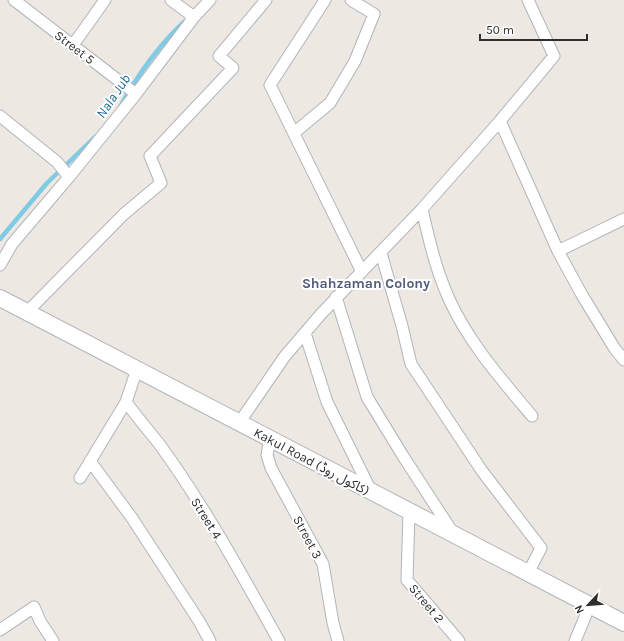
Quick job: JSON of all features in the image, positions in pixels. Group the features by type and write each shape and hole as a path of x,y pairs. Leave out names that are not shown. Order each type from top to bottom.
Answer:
{"main road":[{"name":"Kakul Road (کاکول روڈ)","path":"0,298 624,623"}],"street":[{"name":"Street 5","path":"14,0 136,94"},
{"path":"73,45 105,0"},
{"path":"171,0 194,17"},
{"path":"0,265 12,244 69,177 136,94 194,17 210,0"},
{"path":"27,312 124,214 162,182 150,156 233,68 219,56 266,0"},
{"path":"325,0 270,85 362,272"},
{"path":"294,133 330,103 354,61 374,14 351,0"},
{"path":"239,423 284,356 336,298 422,209 500,121 554,56 528,0"},
{"path":"0,116 57,162 69,177"},
{"path":"500,121 558,251 607,336 624,360"},
{"path":"422,209 435,264 449,300 463,327 482,355 532,416"},
{"path":"558,251 624,219"},
{"path":"380,253 402,326 411,364 482,470 541,548 528,573"},
{"path":"336,298 367,397 402,456 453,534"},
{"path":"305,333 327,402 372,492"},
{"path":"80,478 126,402 137,370"},
{"name":"Street 4","path":"126,402 160,446 238,566 279,641"},
{"name":"Street 3","path":"270,438 267,455 271,468 323,564 333,623 338,641"},
{"path":"90,461 132,518 199,621 210,641"},
{"name":"Street 2","path":"409,512 407,580 459,641"},
{"path":"575,641 590,605"},
{"path":"0,630 34,607 40,621 53,641"}],"waterway":[{"name":"Nala Jub","path":"120,107 149,62 165,41 184,22"},
{"name":"Nala Jub","path":"0,239 47,183 95,137"}],"district":[{"name":"Shahzaman Colony","path":"366,283"}]}
